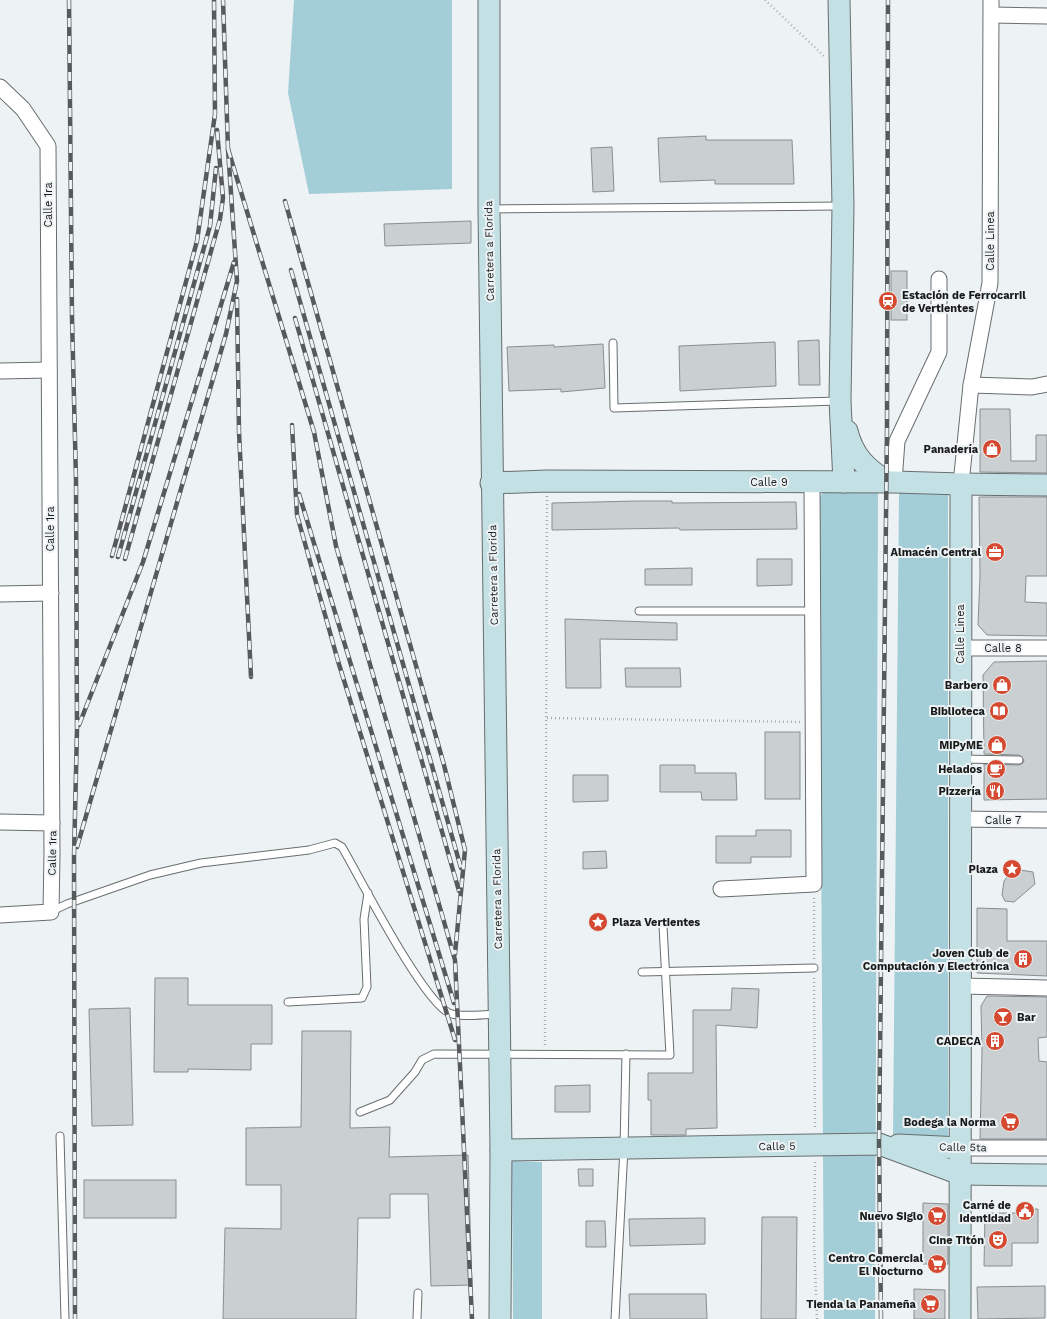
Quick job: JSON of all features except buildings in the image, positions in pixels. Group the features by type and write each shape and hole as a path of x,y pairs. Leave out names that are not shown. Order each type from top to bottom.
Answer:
{"main road":[{"name":"Carretera a Florida","path":"489,0 488,209 492,416 491,483 498,1014 500,1053 500,1319"},
{"path":"839,0 843,206 840,401 844,482"},
{"path":"840,401 848,437 855,454 868,469 891,482"},
{"name":"Calle 9","path":"491,483 547,481 1047,484"},
{"name":"Calle Linea","path":"960,1319 961,986 959,759 961,484"},
{"name":"Calle 5","path":"501,1150 880,1144 960,1174 1047,1175"},
{"name":"Calle 5ta","path":"880,1144 961,1148"}],"street":[{"path":"991,7 1047,16"},
{"name":"Calle Linea","path":"961,484 971,385 990,283 991,7"},
{"name":"Calle 1ra","path":"0,88 23,109 48,146 52,823 51,912"},
{"path":"891,482 897,441 940,352 939,279"},
{"path":"0,370 49,370"},
{"path":"971,385 1032,386 1047,384"},
{"path":"721,889 814,884 812,482"},
{"path":"0,594 51,593"},
{"name":"Calle 8","path":"960,648 1047,648"},
{"name":"Calle 7","path":"959,819 1047,820"},
{"path":"0,822 52,823"},
{"path":"0,915 51,912"},
{"path":"961,986 1047,988"},
{"name":"Calle 5ta","path":"961,1148 1047,1148"}],"lane":[{"path":"488,209 843,206"},
{"path":"613,343 614,408 840,401"},
{"path":"639,612 813,611"},
{"path":"959,759 1019,760"},
{"path":"51,912 67,904 150,875 201,863 309,850 335,843 342,847 411,967 436,1002 452,1014 498,1014"},
{"path":"288,1002 362,998 367,987 364,919 368,893"},
{"path":"360,1112 390,1100 415,1072 422,1060 434,1054 545,1053 670,1055 663,926"},
{"path":"642,972 814,968"},
{"path":"615,1319 624,1148 626,1054"},
{"path":"60,1136 65,1319"},
{"path":"417,1319 418,1293"}],"path":[{"path":"765,0 841,71"},
{"path":"545,1053 547,481"},
{"path":"547,718 813,722"},
{"path":"814,884 814,1242 817,1319"}],"shaded area":[{"path":"294,0 452,0 452,189 309,194 288,93"},
{"path":"823,493 878,493 875,1319 824,1319 819,497"},
{"path":"899,493 948,495 948,1137 893,1135"},
{"path":"512,1161 542,1162 542,1319 513,1319"}],"railway":[{"path":"69,0 72,318 76,480 77,730 74,856 75,1319"},
{"path":"112,556 197,241 215,114 214,0"},
{"path":"77,847 226,334 237,281 228,149 223,0"},
{"path":"881,1319 879,1144 887,427 888,0"},
{"path":"125,559 220,219 223,198 217,130"},
{"path":"228,149 314,432 336,546 455,960 472,1319"},
{"path":"118,557 210,226 216,168"},
{"path":"285,201 444,765 465,850 455,954"},
{"path":"79,725 143,562 234,262"},
{"path":"291,270 461,868"},
{"path":"237,299 239,432 251,677"},
{"path":"295,318 459,891"},
{"path":"292,425 297,515 338,661 455,1040"},
{"path":"299,494 454,1003"}],"place":[{"name":"Estación de Ferrocarril de Vertientes","path":"888,301"},
{"name":"Panadería","path":"992,449"},
{"name":"Almacén Central","path":"995,552"},
{"name":"Barbero","path":"1002,685"},
{"name":"Biblioteca","path":"999,711"},
{"name":"MiPyME","path":"997,745"},
{"name":"Helados","path":"996,769"},
{"name":"Pizzería","path":"995,791"},
{"name":"Plaza","path":"1012,869"},
{"name":"Plaza Vertientes","path":"598,922"},
{"name":"Joven Club de Computación y Electrónica","path":"1023,959"},
{"name":"Bar","path":"1003,1017"},
{"name":"CADECA","path":"995,1041"},
{"name":"Bodega la Norma","path":"1010,1122"},
{"name":"Carné de identidad","path":"1025,1211"},
{"name":"Nuevo Siglo","path":"937,1216"},
{"name":"Cine Titón","path":"998,1240"},
{"name":"Centro Comercial El Nocturno","path":"937,1264"},
{"name":"Tienda la Panameña","path":"930,1304"}]}
